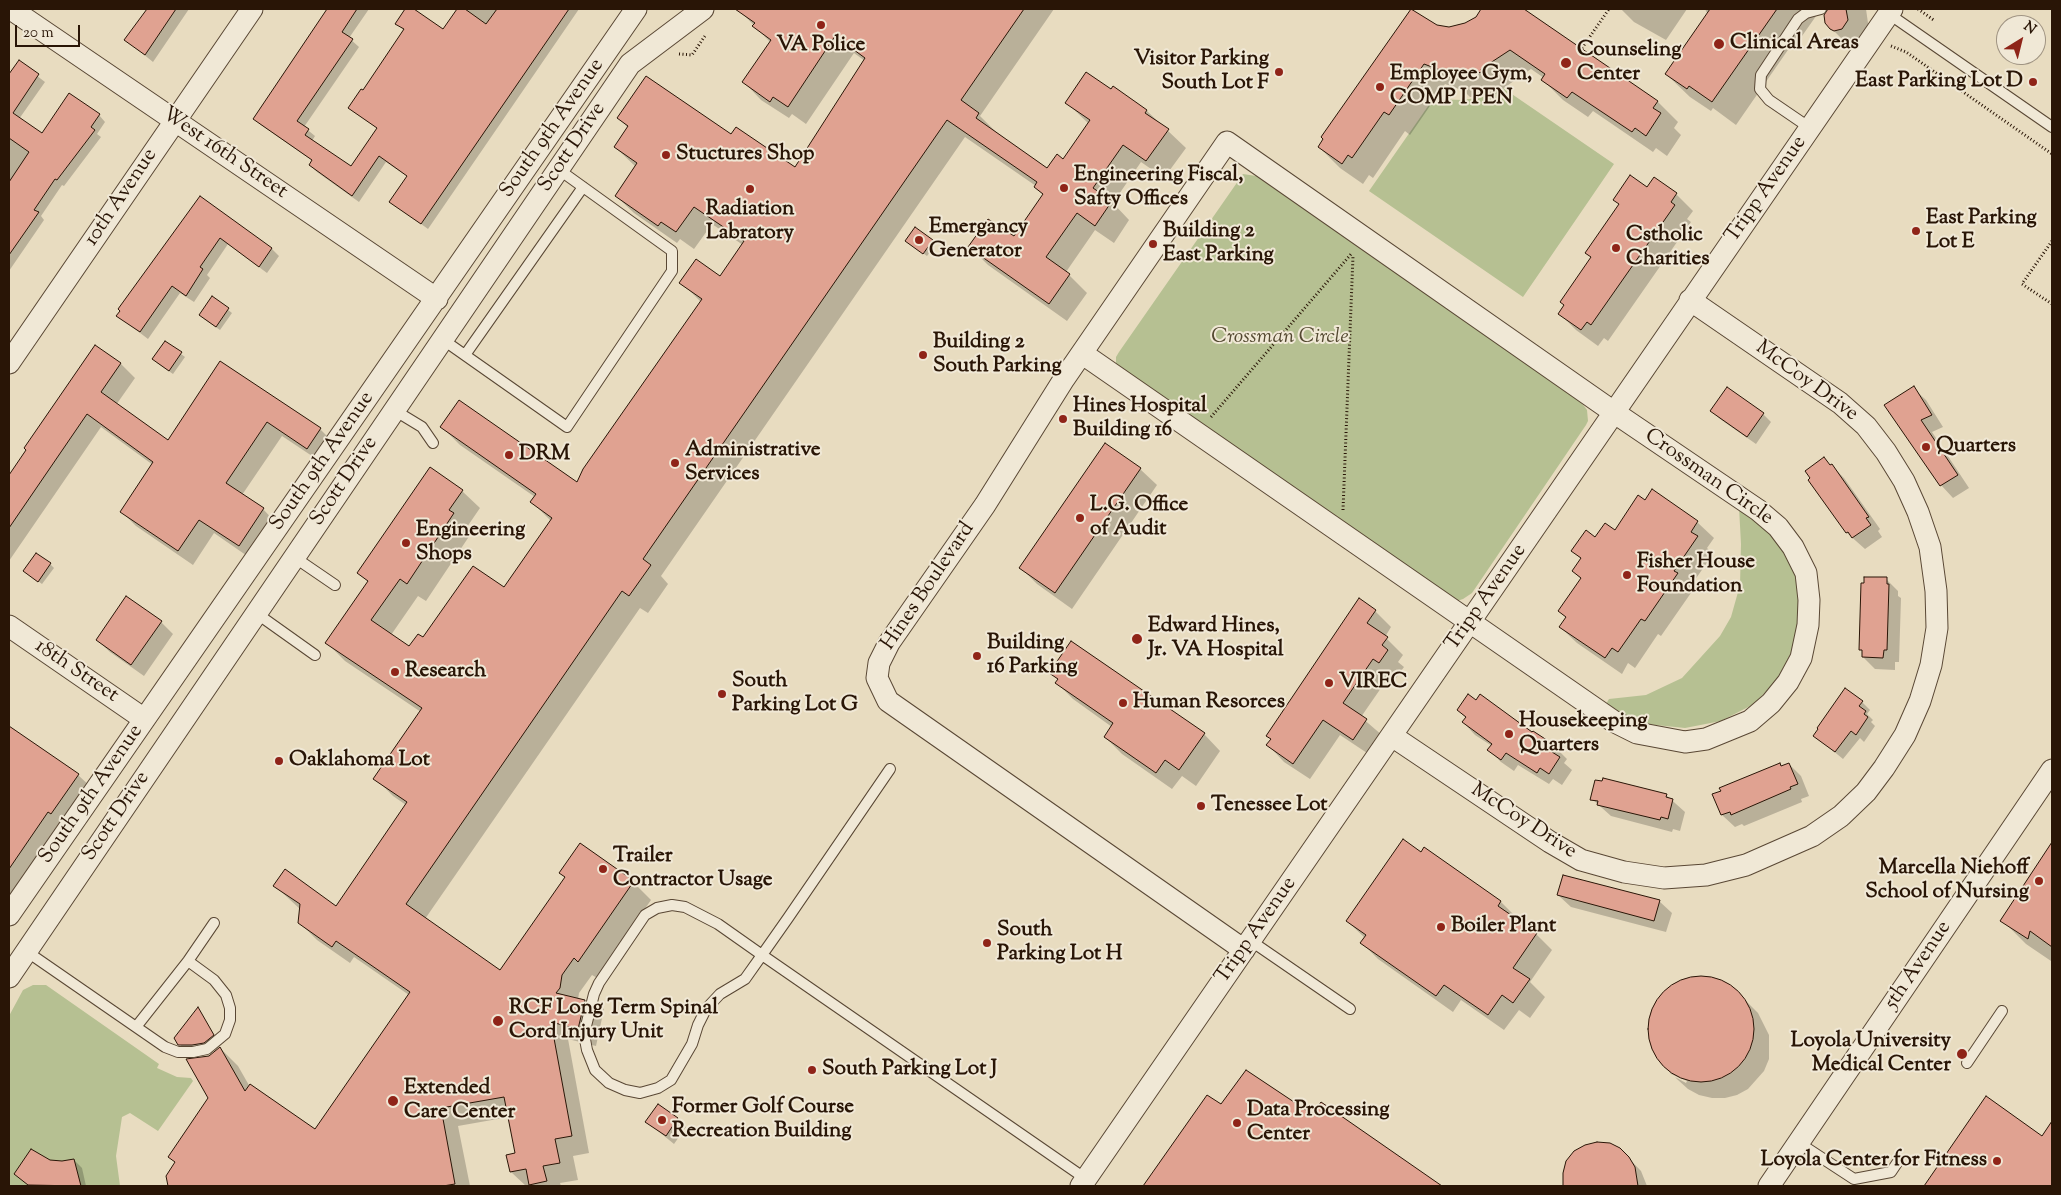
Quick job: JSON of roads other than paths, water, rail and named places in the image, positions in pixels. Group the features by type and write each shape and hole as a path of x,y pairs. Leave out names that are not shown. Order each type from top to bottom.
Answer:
{"street":[{"name":"West 16th Street","path":"11,9 437,299"},
{"name":"10th Avenue","path":"9,363 252,9"},
{"name":"South 9th Avenue","path":"9,915 636,9"},
{"name":"Scott Drive","path":"9,977 630,64 703,9"},
{"name":"Tripp Avenue","path":"1083,1183 1890,11"},
{"name":"Hines Boulevard","path":"1228,142 1064,379 985,505 889,643 879,663 877,678 890,702 1247,946"},
{"name":"Crossman Circle","path":"1082,354 1613,721 1638,734 1685,742 1706,739 1727,732 1750,721 1771,703 1788,682 1801,658 1808,625 1809,609 1806,573 1794,547 1778,527 1758,510 1615,413 1228,142"},
{"name":"McCoy Drive","path":"1392,736 1550,842 1581,860 1624,872 1664,878 1706,874 1746,865 1812,836 1841,816 1866,792 1884,768 1905,735 1920,702 1931,665 1938,628 1936,591 1930,547 1918,512 1904,481 1886,452 1866,426 1840,403 1690,300"},
{"name":"18th Street","path":"9,626 144,719"},
{"name":"5th Avenue","path":"1769,1186 2052,770"}],"lane":[{"path":"1810,128 1769,100 1760,89 1761,75 1798,19 1806,13 1822,9"},
{"path":"1890,11 2052,127"},
{"path":"442,339 567,427 672,271 672,251 558,169"},
{"path":"465,355 583,187"},
{"path":"394,410 422,427 433,443"},
{"path":"294,557 335,585"},
{"path":"256,613 315,655"},
{"path":"890,769 762,955 745,979 720,994 706,1009 692,1044 671,1080 658,1088 640,1093 625,1090 609,1083 595,1070 587,1050 584,1034 594,994 599,983 646,915 657,908 672,905 685,907 718,924 762,955 1083,1183"},
{"path":"136,1026 188,961 214,923"},
{"path":"1247,946 1350,1009"},
{"path":"26,951 165,1047 178,1052 193,1052 207,1049 225,1034 230,1020 230,1008 226,995 214,980 188,961"},
{"path":"1967,1063 2002,1011"},
{"path":"1799,1142 1854,1179 1891,1172 1897,1163"}],"place":[{"name":"VA Police","path":"821,25"},
{"name":"Clinical Areas","path":"1719,44"},
{"name":"Counseling Center","path":"1566,63"},
{"name":"Visitor Parking South Lot F","path":"1279,72"},
{"name":"East Parking Lot D","path":"2033,82"},
{"name":"Employee Gym, COMP I PEN","path":"1380,87"},
{"name":"Stuctures Shop","path":"666,155"},
{"name":"Engineering Fiscal, Safty Offices","path":"1064,188"},
{"name":"Radiation Labratory","path":"750,189"},
{"name":"East Parking Lot E","path":"1916,231"},
{"name":"Emergancy Generator","path":"919,240"},
{"name":"Building 2 East Parking","path":"1153,244"},
{"name":"Cstholic Charities","path":"1616,248"},
{"name":"Building 2 South Parking","path":"923,355"},
{"name":"Hines Hospital Building 16","path":"1063,419"},
{"name":"Quarters","path":"1926,447"},
{"name":"DRM","path":"509,455"},
{"name":"Administrative Services","path":"675,463"},
{"name":"L.G. Office of Audit","path":"1080,518"},
{"name":"Engineering Shops","path":"406,543"},
{"name":"Fisher House Foundation","path":"1627,575"},
{"name":"Edward Hines, Jr. VA Hospital","path":"1137,639"},
{"name":"Building 16 Parking","path":"977,656"},
{"name":"Research","path":"395,672"},
{"name":"VIREC","path":"1329,683"},
{"name":"South Parking Lot G","path":"722,694"},
{"name":"Human Resorces","path":"1123,703"},
{"name":"Housekeeping Quarters","path":"1509,734"},
{"name":"Oaklahoma Lot","path":"279,761"},
{"name":"Tenessee Lot","path":"1201,806"},
{"name":"Trailer Contractor Usage","path":"603,869"},
{"name":"Marcella Niehoff School of Nursing","path":"2039,881"},
{"name":"Boiler Plant","path":"1441,927"},
{"name":"South Parking Lot H","path":"987,943"},
{"name":"RCF Long Term Spinal Cord Injury Unit","path":"498,1021"},
{"name":"Loyola University Medical Center","path":"1962,1054"},
{"name":"South Parking Lot J","path":"812,1070"},
{"name":"Extended Care Center","path":"393,1101"},
{"name":"Former Golf Course Recreation Building","path":"662,1120"},
{"name":"Data Processing Center","path":"1237,1123"},
{"name":"Loyola Center for Fitness","path":"1997,1161"}]}
